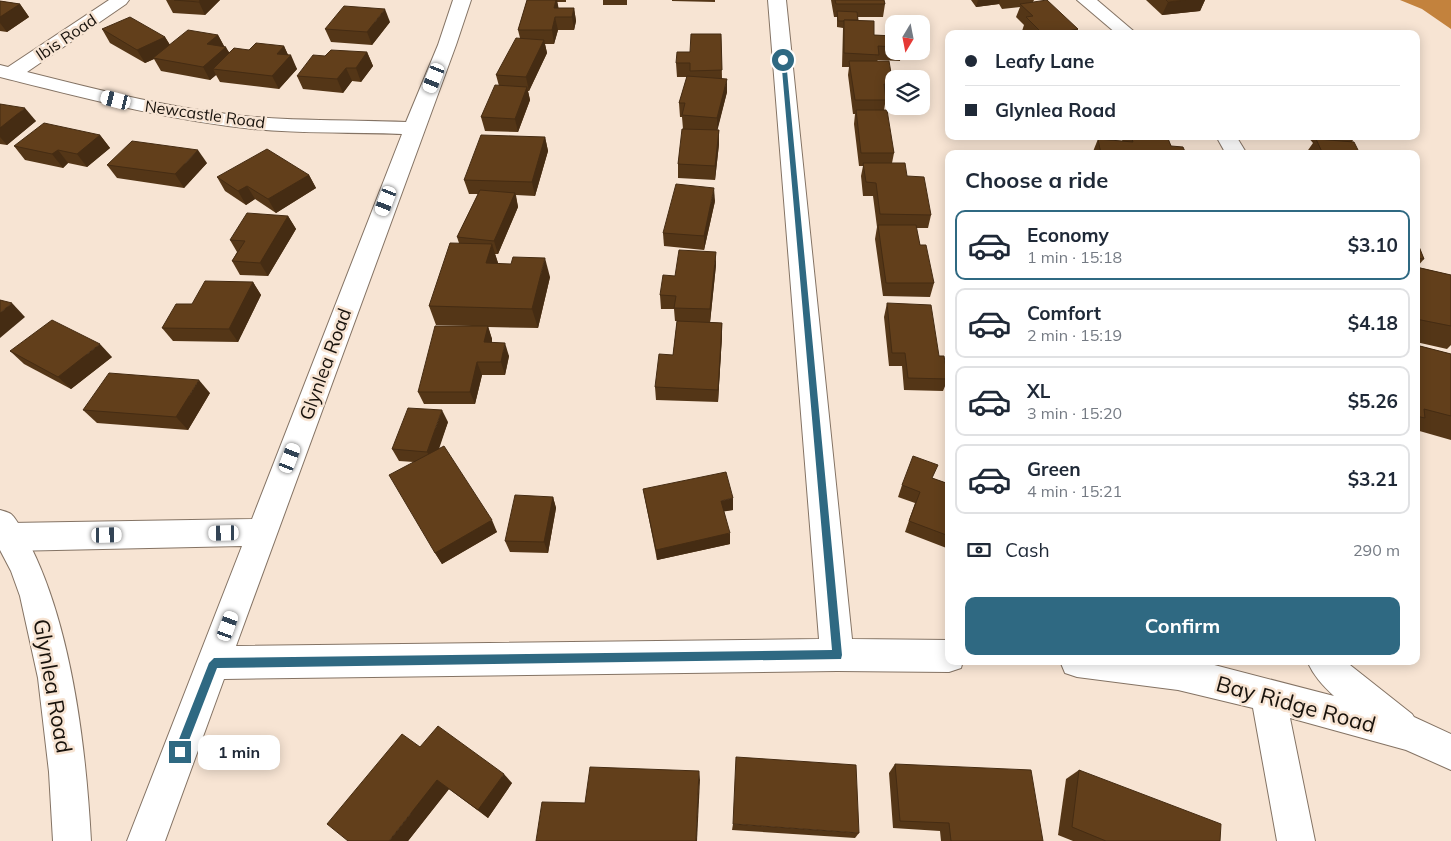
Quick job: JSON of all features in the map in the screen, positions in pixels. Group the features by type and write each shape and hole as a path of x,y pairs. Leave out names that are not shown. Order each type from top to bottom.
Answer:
{"street":[{"name":"Ibis Road","path":"5,72 120,0"},
{"name":"Glynlea Road","path":"146,841 414,128 447,45 462,0"},
{"path":"777,0 838,655"},
{"path":"1086,0 1123,30"},
{"name":"Newcastle Road","path":"5,72 116,100 185,114 256,123 414,128"},
{"name":"Glynlea Road","path":"5,530 37,597 54,668 71,805 72,841"},
{"path":"5,530 263,532"},
{"path":"214,663 838,655 945,656"},
{"name":"Bay Ridge Road","path":"1111,665 1178,673 1268,695 1409,733 1451,752"},
{"path":"1327,665 1333,673 1409,733"},
{"path":"1268,695 1296,841"}],"shaded area":[{"path":"1400,0 1451,0 1451,29 1422,9"}],"building":[{"path":"174,0 200,0 199,2"},
{"path":"527,0 556,0 554,8 574,8 572,17 555,17 552,30 518,30"},
{"path":"835,0 884,0 885,4 836,4"},
{"path":"1047,0 1078,29 1039,30 1026,17 1033,16 1020,4"},
{"path":"1166,0 1186,0 1168,2"},
{"path":"0,1 20,4 0,17"},
{"path":"344,6 385,9 367,32 325,29"},
{"path":"837,11 857,12 858,20 838,21"},
{"path":"130,17 165,37 137,50 102,29"},
{"path":"844,20 874,21 874,35 885,36 885,46 878,46 879,55 844,53"},
{"path":"188,30 218,35 207,44 226,47 203,67 153,58"},
{"path":"691,34 721,34 722,70 690,71 690,63 676,63 677,52 690,52"},
{"path":"516,38 544,40 526,77 496,75"},
{"path":"256,43 284,46 277,54 291,55 272,76 213,69 234,48 249,50"},
{"path":"331,50 367,52 356,68 346,68 337,79 297,76 313,55 325,56"},
{"path":"849,61 889,61 890,70 885,70 885,100 855,100"},
{"path":"687,76 727,79 717,118 682,115 685,103 679,103"},
{"path":"495,85 527,87 515,119 481,117"},
{"path":"0,104 25,108 0,128"},
{"path":"856,110 885,110 885,115 888,115 894,153 861,153"},
{"path":"44,123 100,135 77,154 58,150 52,154 14,146"},
{"path":"682,129 719,130 715,166 678,164"},
{"path":"481,135 545,137 532,182 464,180"},
{"path":"1098,140 1133,142 1132,140 1169,140 1171,146 1183,147 1184,150 1100,150"},
{"path":"1316,140 1354,142 1358,150 1321,150"},
{"path":"132,141 198,150 175,174 107,165"},
{"path":"267,149 309,175 268,199 247,186 238,191 217,177"},
{"path":"863,163 905,163 907,176 924,177 931,215 880,214 876,183 866,182"},
{"path":"676,184 714,188 704,236 663,233"},
{"path":"480,190 515,193 494,241 457,237"},
{"path":"247,213 288,216 260,263 232,261 245,241 230,240"},
{"path":"878,225 916,225 920,245 926,245 934,283 886,283"},
{"path":"450,243 492,244 486,263 511,264 513,257 545,258 532,309 429,306"},
{"path":"1420,249 1424,259 1420,258"},
{"path":"679,250 716,252 710,309 674,308 676,296 660,295 663,275 675,276"},
{"path":"1420,268 1451,275 1451,326 1420,320"},
{"path":"205,281 253,282 229,329 162,328 176,304 192,304"},
{"path":"0,300 12,303 0,313"},
{"path":"887,303 931,305 939,356 944,356 945,379 908,378 905,353 892,353"},
{"path":"52,320 100,344 58,377 10,351"},
{"path":"677,321 722,323 718,390 655,387 659,354 673,355"},
{"path":"435,326 488,326 484,342 505,343 501,362 477,362 470,392 418,392"},
{"path":"1420,346 1451,354 1451,416 1424,409 1425,418 1420,417"},
{"path":"109,373 199,380 176,417 83,410"},
{"path":"408,408 442,410 427,452 392,449"},
{"path":"444,446 492,520 435,553 389,475"},
{"path":"913,456 938,465 932,478 945,483 945,534 909,521 920,492 902,485"},
{"path":"726,472 733,498 721,501 730,533 656,550 643,489"},
{"path":"515,495 553,497 544,542 505,541"},
{"path":"438,726 504,774 478,810 437,780 389,841 348,841 327,824 402,734 420,747"},
{"path":"736,757 856,765 859,833 733,824"},
{"path":"895,764 1031,770 1043,841 951,841 949,823 900,821"},
{"path":"590,767 699,771 696,841 536,841 542,802 585,803"},
{"path":"1079,770 1221,824 1220,841 1106,841 1072,827"}],"route":[{"path":"180,752 214,663 838,655 783,60"}]}
